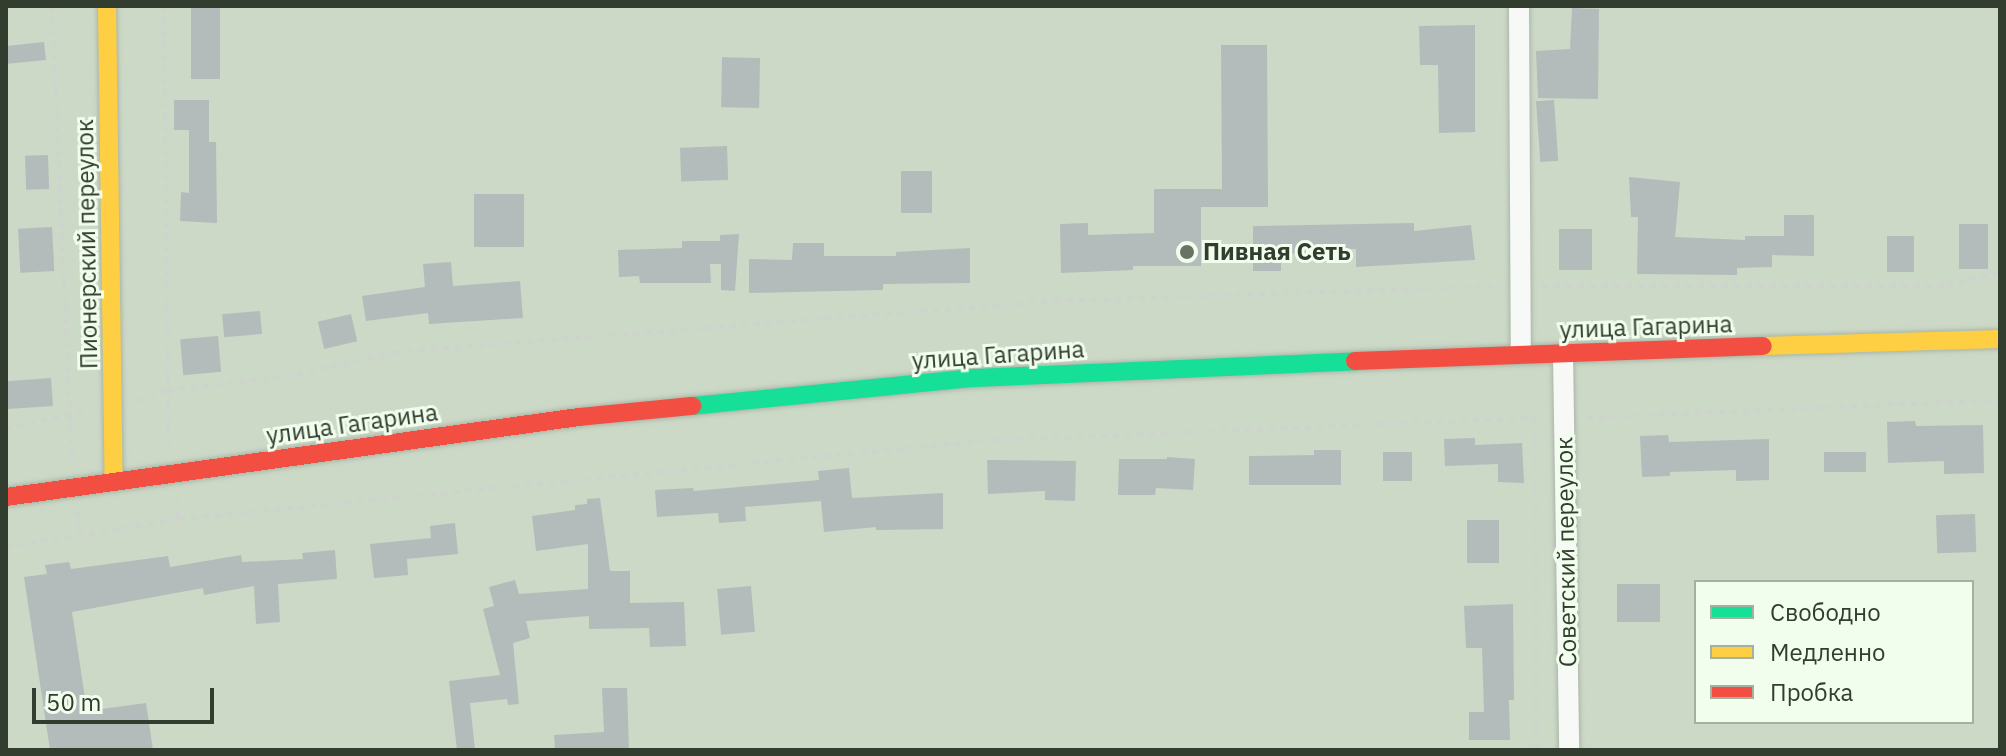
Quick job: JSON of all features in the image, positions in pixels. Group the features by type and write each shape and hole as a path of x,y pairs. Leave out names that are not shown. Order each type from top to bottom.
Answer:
{"main road":[{"name":"Пионерский переулок","path":"107,6 114,481"},
{"name":"улица Гагарина","path":"6,497 579,417 973,378 1521,354 2000,339"}],"street":[{"path":"1519,6 1521,354"},
{"name":"Советский переулок","path":"1563,354 1569,750"}],"path":[{"path":"52,6 69,415 73,487 80,537"},
{"path":"164,6 167,390 170,473 179,519"},
{"path":"125,407 167,390 285,377 395,352 1055,301 1521,286 1947,286 2000,272"},
{"path":"6,547 179,519 981,441 2000,400"},
{"path":"6,429 96,408"},
{"path":"1535,418 1536,750"}],"building":[{"path":"191,6 220,6 220,79 191,79"},
{"path":"1572,8 1599,9 1598,99 1538,98 1536,51 1570,49"},
{"path":"1475,25 1475,132 1439,133 1438,65 1420,65 1419,26"},
{"path":"44,42 46,60 8,64 6,46"},
{"path":"1221,45 1267,45 1268,207 1201,207 1201,266 1133,266 1133,270 1061,273 1060,224 1088,223 1088,235 1154,233 1154,189 1222,189"},
{"path":"722,57 760,58 759,108 721,107"},
{"path":"174,100 209,100 209,142 216,142 217,223 180,221 181,192 189,193 189,130 174,130"},
{"path":"1554,100 1558,161 1540,162 1536,101"},
{"path":"727,146 728,180 681,182 680,148"},
{"path":"48,155 49,189 26,190 25,156"},
{"path":"901,171 932,171 932,213 901,213"},
{"path":"1629,177 1680,182 1675,237 1745,240 1745,236 1784,236 1784,215 1814,215 1814,256 1772,255 1772,267 1737,268 1737,275 1637,274 1638,217 1631,217"},
{"path":"474,194 524,194 524,247 474,247"},
{"path":"1414,223 1414,231 1471,225 1475,260 1356,267 1356,249 1309,249 1309,253 1281,254 1281,271 1253,271 1253,226"},
{"path":"1959,224 1988,224 1988,269 1959,269"},
{"path":"52,227 54,271 20,273 18,229"},
{"path":"1559,229 1592,229 1592,270 1559,270"},
{"path":"739,234 735,291 721,290 721,264 710,264 711,283 640,283 639,276 619,277 618,250 682,248 682,241 720,241 720,235"},
{"path":"1887,236 1914,236 1914,272 1887,272"},
{"path":"793,243 824,243 824,256 896,256 896,252 970,248 970,283 883,284 883,290 749,293 749,259 792,260"},
{"path":"451,262 453,286 520,281 523,318 429,324 428,313 366,321 362,296 425,287 423,264"},
{"path":"260,311 262,334 224,337 222,314"},
{"path":"351,314 357,341 324,349 318,322"},
{"path":"218,336 221,372 183,375 180,339"},
{"path":"51,378 53,406 8,409 6,381"},
{"path":"1915,421 1916,426 1983,425 1984,473 1944,474 1944,461 1888,463 1887,422"},
{"path":"1668,435 1669,442 1769,439 1769,480 1736,481 1736,470 1670,472 1670,476 1642,477 1640,436"},
{"path":"1475,438 1475,445 1522,443 1524,483 1498,482 1498,464 1445,466 1444,439"},
{"path":"1314,450 1341,450 1341,485 1249,485 1249,456 1314,455"},
{"path":"1383,452 1412,452 1412,481 1383,481"},
{"path":"1824,452 1866,452 1866,472 1824,472"},
{"path":"1119,459 1195,459 1193,490 1156,488 1155,495 1118,495"},
{"path":"987,460 1076,461 1075,501 1045,500 1045,491 988,494"},
{"path":"849,468 852,498 943,493 943,529 876,530 876,527 824,532 821,501 745,507 746,521 719,523 718,513 657,517 655,490 693,488 694,491 819,480 818,471"},
{"path":"600,498 610,571 630,571 630,603 684,602 686,646 650,647 649,628 589,629 589,616 526,621 530,638 513,643 519,704 508,705 507,699 470,703 475,750 457,750 449,681 500,675 483,609 494,606 489,587 515,580 519,594 588,589 588,544 536,551 532,516 575,510 575,505 587,504 587,499"},
{"path":"1975,514 1976,552 1937,553 1936,515"},
{"path":"1467,520 1499,520 1499,563 1467,563"},
{"path":"455,523 458,554 407,559 408,575 374,578 370,544 431,538 430,526"},
{"path":"335,550 337,579 278,584 280,622 256,624 254,586 204,595 203,588 72,612 87,711 146,703 153,750 50,750 24,577 47,574 45,565 69,562 71,569 168,556 170,567 241,555 242,562 303,559 302,553"},
{"path":"1617,584 1660,584 1660,622 1617,622"},
{"path":"751,586 755,632 721,635 717,589"},
{"path":"1513,604 1514,700 1509,700 1510,740 1469,740 1469,712 1484,712 1482,648 1466,648 1464,606"},
{"path":"602,688 627,688 629,750 555,750 554,735 604,732"}],"traffic: fast":[{"path":"692,406 973,378 1355,361"}],"traffic: slow":[{"path":"107,6 114,481"},
{"path":"1763,346 2000,339"}],"traffic: jam":[{"path":"1355,361 1763,346"},
{"path":"6,497 579,417 692,406"}],"place":[{"name":"Пивная Сеть","path":"1187,252"}]}
